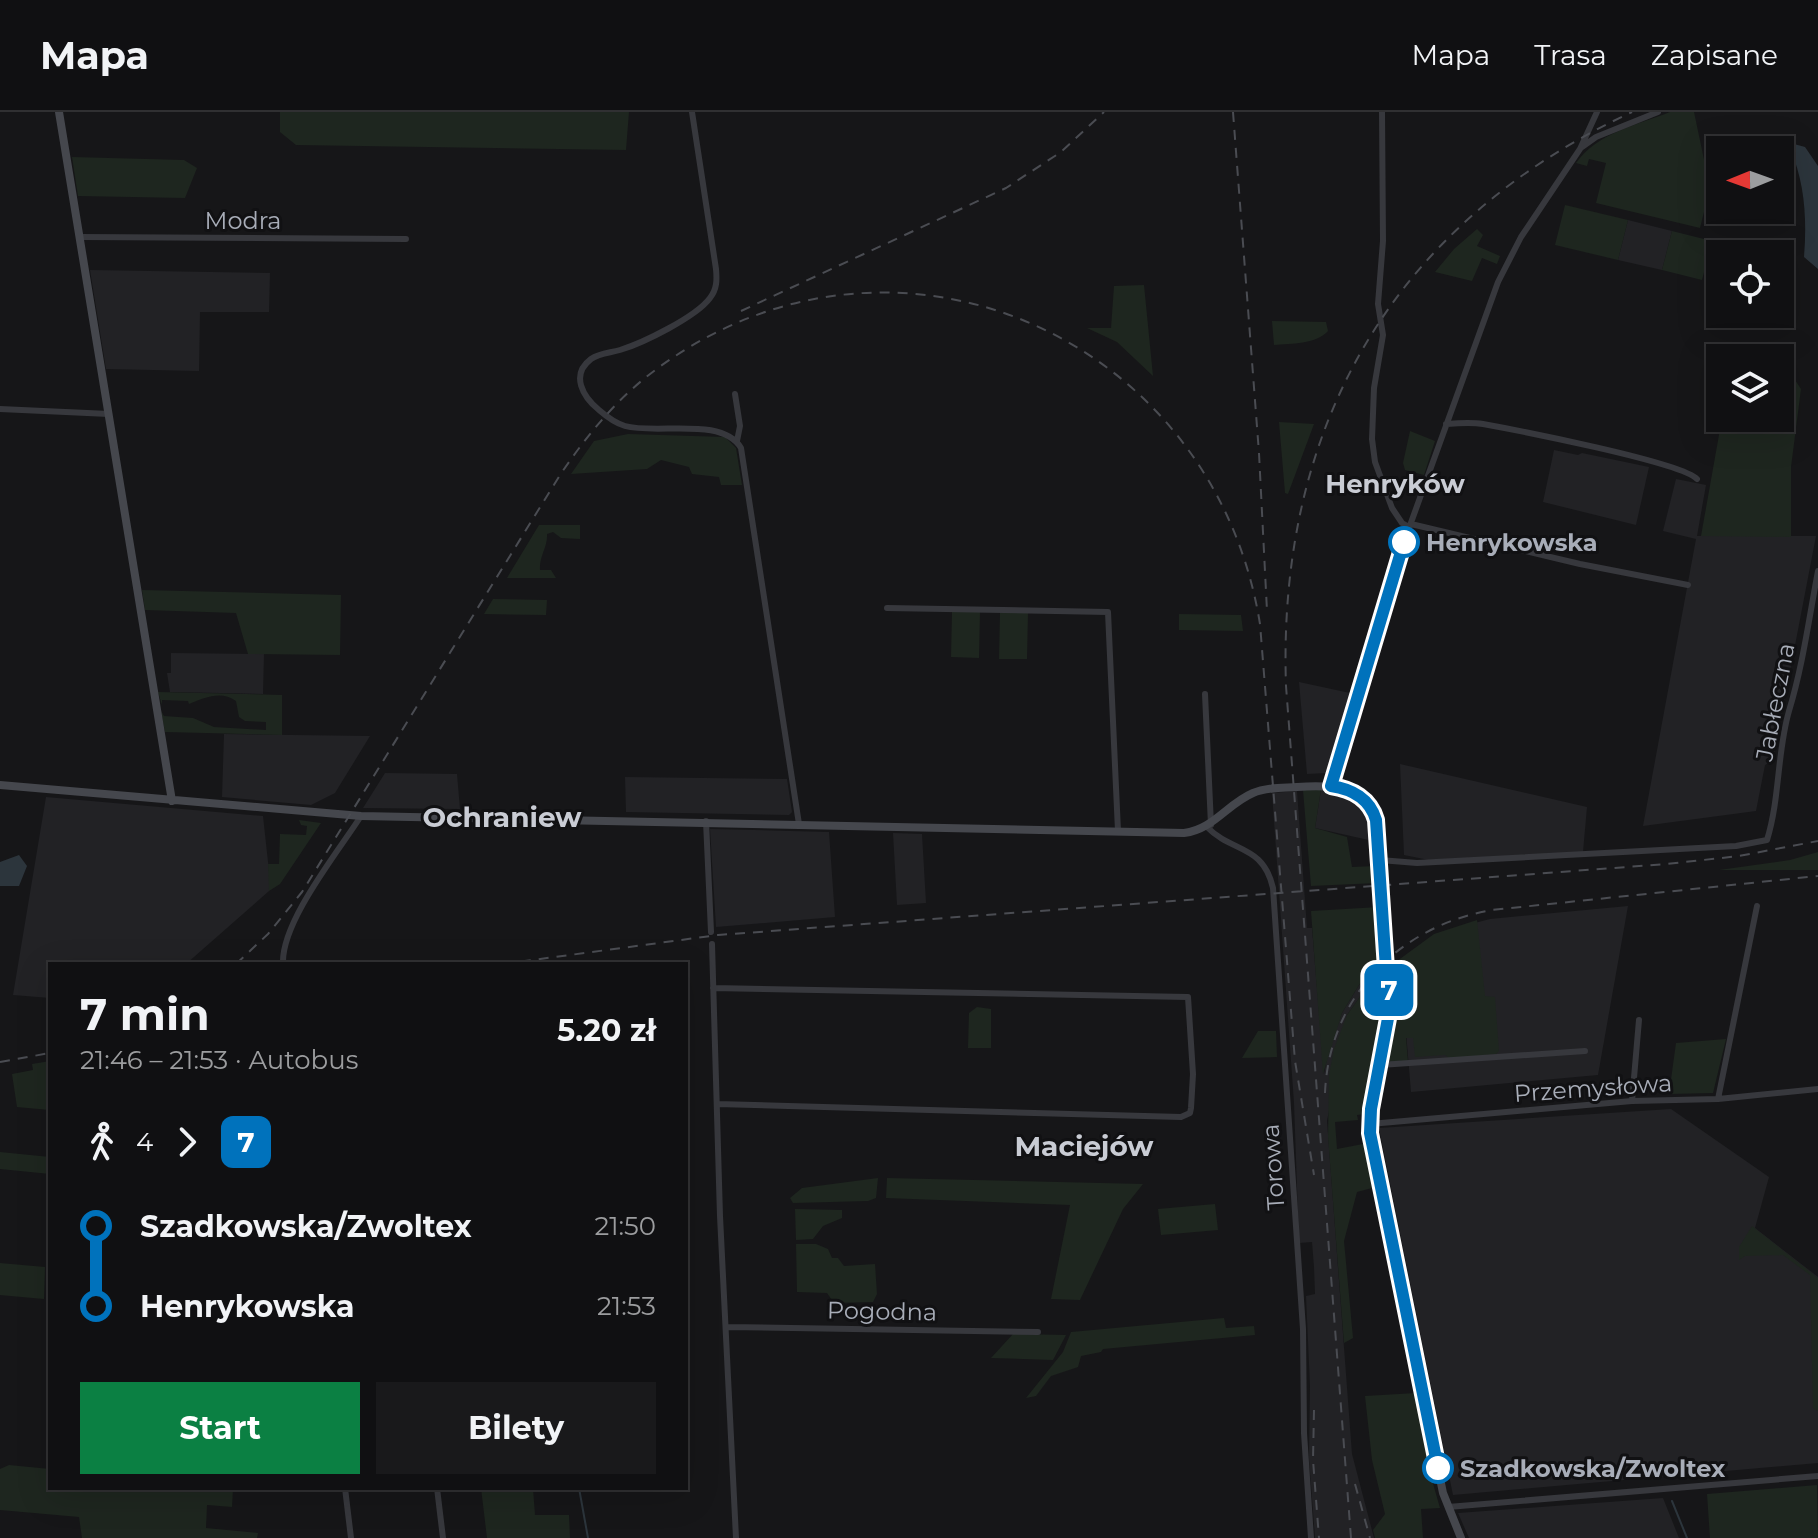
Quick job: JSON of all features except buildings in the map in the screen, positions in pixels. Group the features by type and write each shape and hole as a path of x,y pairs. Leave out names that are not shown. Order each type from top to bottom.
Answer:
{"street":[{"path":"59,112 172,801"},
{"path":"692,112 716,269 715,291 704,305 647,339 595,357 584,368 580,381 589,401 621,425 714,430 737,441"},
{"path":"1382,112 1383,241 1378,304 1383,335 1374,388 1372,439 1375,462 1392,508 1402,523 1410,526 1688,585"},
{"path":"1331,786 1410,526 1508,259 1580,149 1597,112"},
{"path":"1580,149 1596,137 1658,112"},
{"name":"Modra","path":"80,237 406,239"},
{"path":"735,394 740,426 737,441 745,466 799,824"},
{"path":"0,409 109,414"},
{"path":"1446,424 1480,424 1605,450 1685,470 1697,479"},
{"name":"Jabłeczna","path":"1380,860 1417,863 1736,846 1767,840 1789,711 1805,656 1805,639 1818,571"},
{"path":"887,608 1108,612 1118,831"},
{"path":"1205,694 1205,827"},
{"path":"0,785 361,816 1118,831 1205,827 1259,791 1331,786 1351,791 1369,805 1376,820 1389,1013 1370,1124 1448,1507 1461,1538"},
{"path":"283,962 284,944 295,918 361,816"},
{"path":"706,821 711,932"},
{"name":"Torowa","path":"1205,827 1259,859 1268,872 1273,888 1305,1358 1304,1433 1311,1538"},
{"path":"1718,1099 1757,906"},
{"path":"712,944 736,1538"},
{"path":"713,988 1188,997 1193,1074 1190,1113 1181,1117 717,1104"},
{"path":"1632,1101 1639,1020"},
{"path":"1380,1065 1585,1051"},
{"name":"Przemysłowa","path":"1370,1124 1632,1101 1718,1099 1818,1089"},
{"name":"Pogodna","path":"726,1327 1038,1332"},
{"path":"1448,1507 1818,1476"},
{"path":"345,1490 351,1538"},
{"path":"437,1490 443,1538"}],"shaded area":[{"path":"280,112 629,112 626,150 296,145 280,132"},
{"path":"1670,112 1694,112 1706,169 1706,204 1700,228 1596,203 1606,163 1589,159 1587,166 1576,163 1595,144 1631,126"},
{"path":"1794,144 1805,147 1818,166 1818,269 1804,257 1804,202 1794,160"},
{"path":"72,157 184,160 197,168 185,198 78,196"},
{"path":"1565,205 1628,220 1618,260 1555,245"},
{"path":"1628,220 1672,231 1662,270 1618,260"},
{"path":"1477,229 1483,235 1477,246 1500,256 1497,264 1482,258 1472,281 1435,272 1454,249"},
{"path":"1672,231 1708,240 1702,280 1662,270"},
{"path":"90,270 270,273 269,312 200,312 199,371 106,369"},
{"path":"1144,285 1153,376 1117,342 1087,328 1111,328 1114,286"},
{"path":"1272,321 1326,322 1328,331 1310,341 1274,345"},
{"path":"1794,378 1801,389 1791,467 1791,537 1701,536 1720,432 1794,432"},
{"path":"1279,422 1314,424 1288,494 1285,493"},
{"path":"1410,431 1435,441 1424,475 1405,470 1403,463"},
{"path":"628,434 725,437 736,448 742,485 721,485 719,477 692,474 689,467 661,460 647,469 571,474 594,441"},
{"path":"1554,450 1649,467 1636,525 1543,502"},
{"path":"1676,479 1706,485 1697,536 1816,536 1773,760 1765,765 1756,811 1643,826 1696,539 1663,531"},
{"path":"539,525 580,525 580,539 561,538 553,532 547,534 540,570 551,570 556,578 507,578"},
{"path":"142,590 341,595 340,655 248,654 236,613 145,610"},
{"path":"493,599 547,600 546,615 484,614"},
{"path":"952,612 980,612 979,658 951,657"},
{"path":"1000,613 1028,613 1027,659 999,659"},
{"path":"1179,614 1241,615 1243,631 1179,630"},
{"path":"171,653 264,654 263,694 170,692 167,673 171,673"},
{"path":"1299,682 1350,693 1327,773 1307,774"},
{"path":"158,692 282,695 282,735 165,732 161,711 164,716 193,718 214,727 266,730 266,722 245,721 239,717 236,701 224,696 212,696 189,704 188,701 162,700 162,705"},
{"path":"224,734 370,736 335,793 311,805 222,797"},
{"path":"1400,764 1587,807 1583,852 1429,860 1404,855"},
{"path":"385,773 457,774 460,809 363,808"},
{"path":"625,777 787,779 792,812 789,815 626,812"},
{"path":"1321,789 1339,793 1359,805 1368,818 1373,841 1315,828"},
{"path":"1321,789 1315,828 1347,837 1352,867 1376,866 1377,883 1311,886 1303,790"},
{"path":"1297,791 1307,928 1312,928 1324,1074 1329,1048 1342,1013 1359,985 1382,959 1382,966 1347,1015 1327,1121 1352,1454 1374,1538 1315,1538 1309,1458 1306,1296 1315,1294 1314,1267 1312,1242 1299,1243 1294,1103 1272,793"},
{"path":"46,797 263,816 269,891 188,962 48,962 48,998 13,995"},
{"path":"299,820 321,823 280,884 269,891 268,864 279,864 280,834 306,835 307,826 301,825"},
{"path":"710,829 829,832 835,917 716,927"},
{"path":"893,833 922,834 926,903 897,905"},
{"path":"1818,852 1818,870 1719,870 1790,860"},
{"path":"19,855 27,866 19,886 0,886 0,862"},
{"path":"1628,906 1598,1075 1411,1092 1400,960 1459,927 1490,919"},
{"path":"1379,907 1382,959 1359,985 1342,1013 1323,1074 1311,911"},
{"path":"1477,920 1485,996 1495,997 1499,1051 1496,1054 1451,1059 1445,1055 1415,1057 1413,1038 1406,1038 1408,1062 1391,1063 1388,1058 1395,1012 1393,964 1434,934"},
{"path":"1382,966 1382,1026 1365,1114 1357,1115 1358,1120 1335,1122 1337,1149 1363,1144 1372,1174 1372,1188 1357,1192 1344,1241 1353,1338 1344,1343 1328,1137 1329,1075 1334,1049 1347,1015"},
{"path":"977,1007 991,1009 991,1048 968,1048 969,1013"},
{"path":"1258,1031 1276,1031 1277,1057 1242,1058"},
{"path":"1726,1039 1713,1093 1669,1094 1676,1043"},
{"path":"48,1061 48,1110 17,1107 12,1074 33,1070 32,1064"},
{"path":"1671,1109 1769,1177 1755,1228 1818,1277 1818,1463 1453,1495 1379,1128"},
{"path":"0,1152 48,1157 48,1174 0,1169"},
{"path":"878,1178 876,1198 868,1201 793,1203 790,1198 802,1188"},
{"path":"887,1178 1143,1184 1123,1209 1080,1300 1051,1299 1070,1205 886,1198"},
{"path":"1215,1204 1218,1230 1161,1235 1158,1209"},
{"path":"795,1209 842,1210 842,1218 823,1226 813,1239 796,1240"},
{"path":"1752,1226 1818,1278 1818,1411 1813,1408 1810,1275 1783,1255 1745,1256 1739,1260 1739,1247"},
{"path":"796,1244 816,1244 828,1249 832,1258 838,1258 844,1266 875,1264 877,1294 873,1302 834,1303 827,1293 797,1292"},
{"path":"0,1263 45,1267 44,1299 0,1295"},
{"path":"1224,1318 1226,1328 1254,1326 1255,1335 1103,1349 1081,1356 1078,1367 1051,1376 1036,1396 1026,1398 1063,1352 1071,1332"},
{"path":"1013,1334 1066,1335 1053,1360 991,1358"},
{"path":"1416,1393 1430,1473 1440,1508 1421,1509 1423,1538 1375,1538 1373,1530 1385,1514 1372,1460 1365,1396"},
{"path":"9,1465 48,1469 48,1490 233,1490 232,1507 207,1505 206,1528 258,1533 257,1538 82,1538 79,1517 0,1510 0,1469"},
{"path":"1817,1485 1818,1538 1710,1538 1707,1494"},
{"path":"481,1490 533,1490 535,1515 569,1515 570,1538 487,1538"},
{"path":"1663,1498 1679,1538 1469,1538 1458,1513"}],"waterway":[{"path":"579,1490 588,1538"},
{"path":"1672,1501 1687,1538"}],"railway":[{"path":"741,311 1006,188 1061,152 1104,112"},
{"path":"1233,112 1259,453 1267,611"},
{"path":"1351,1538 1286,686 1289,591 1303,502 1329,419 1366,343 1416,274 1476,212 1548,158 1632,112"},
{"path":"238,962 268,934 302,892 560,475 592,431 630,391 658,368 750,317 846,294 941,297 1031,324 1112,371 1180,439 1231,524 1260,624 1295,1061 1314,1175"},
{"path":"518,962 718,935 1667,864 1739,856 1818,841"},
{"path":"1325,1093 1330,1058 1340,1026 1355,997 1375,972 1399,950 1427,932 1492,910 1818,876"},
{"path":"0,1062 48,1053"},
{"path":"1314,1410 1313,1460 1319,1538"},
{"path":"1355,1484 1370,1538"}],"bus line":[{"name":"7","path":"1404,542 1331,786 1360,796 1374,812 1376,820 1389,1013 1371,1109 1370,1133 1438,1468"}],"place":[{"name":"Henrykowska","path":"1404,542"},
{"name":"Szadkowska/Zwoltex","path":"1438,1468"}],"district":[{"name":"Henryków","path":"1395,484"},
{"name":"Ochraniew","path":"502,817"},
{"name":"Maciejów","path":"1084,1146"}]}
